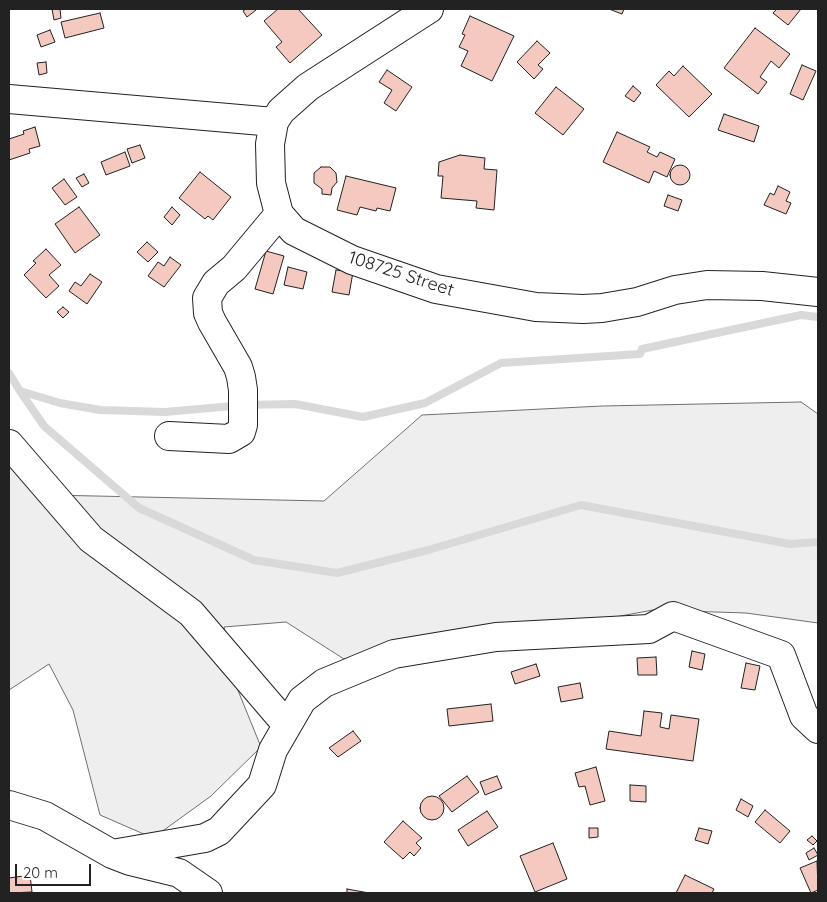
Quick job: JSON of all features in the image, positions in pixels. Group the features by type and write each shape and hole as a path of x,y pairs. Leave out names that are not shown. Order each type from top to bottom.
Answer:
{"street":[{"path":"9,99 274,122 281,111 308,87 429,9"},
{"name":"108725 Street","path":"274,122 270,144 271,183 279,214 294,231 352,260 436,289 527,306 559,309 602,308 637,302 675,290 707,285 762,286 818,292"},
{"path":"169,436 236,437 243,425 243,390 238,367 208,312 207,298 216,283 234,268 279,214"},
{"path":"9,444 91,539 191,613 287,725"},
{"path":"112,854 205,838 219,830 262,785 273,750 302,700 324,683 394,654 496,638 649,629 673,616 781,655 804,716 818,729"},
{"path":"9,805 44,816 112,854 130,861 179,873 208,893"}],"shaded area":[{"path":"801,402 818,414 818,623 746,613 653,610 577,624 441,633 344,659 286,622 224,627 237,688 261,747 211,796 153,838 100,815 73,710 49,664 9,690 9,452 50,495 324,501 422,415 602,406"}],"building":[{"path":"52,9 60,9 61,18 54,20"},
{"path":"246,9 256,10 247,17 243,11"},
{"path":"278,9 298,9 322,35 290,63 276,47 282,42 264,21"},
{"path":"609,9 624,9 622,14"},
{"path":"777,9 801,9 788,25 773,13"},
{"path":"100,13 104,28 65,38 61,22"},
{"path":"470,16 514,36 492,81 461,66 468,51 459,47 465,35 462,34"},
{"path":"755,28 790,54 779,68 771,61 760,77 767,82 758,94 724,68"},
{"path":"50,30 55,42 41,47 37,35"},
{"path":"537,41 550,53 538,65 543,69 534,79 517,62"},
{"path":"46,62 47,73 39,75 37,63"},
{"path":"802,65 816,71 803,100 790,94"},
{"path":"683,66 712,94 689,117 656,85 669,71 674,76"},
{"path":"387,70 412,87 396,111 384,103 392,90 379,82"},
{"path":"633,86 641,93 634,102 625,96"},
{"path":"556,87 584,109 563,135 535,113"},
{"path":"724,114 759,126 754,142 718,130"},
{"path":"35,127 40,146 29,149 30,153 9,160 9,139 24,134 23,131"},
{"path":"617,132 650,147 647,152 657,157 660,152 675,159 667,177 654,171 649,183 603,162"},
{"path":"140,145 145,158 132,163 127,149"},
{"path":"125,152 130,166 106,175 101,162"},
{"path":"460,155 485,158 484,169 497,170 494,210 476,208 477,201 441,198 443,176 438,176 439,162"},
{"path":"680,165 687,168 690,175 687,182 680,185 673,182 670,175 673,168"},
{"path":"321,167 330,167 336,173 337,182 332,188 331,195 322,194 322,189 314,183 314,173"},
{"path":"200,172 231,197 213,220 208,216 205,219 179,198"},
{"path":"84,174 89,183 82,187 76,178"},
{"path":"346,176 396,188 390,211 377,208 376,211 360,207 357,215 337,210"},
{"path":"64,179 77,197 65,205 52,188"},
{"path":"778,186 790,192 786,201 791,203 786,214 764,205 770,193 774,195"},
{"path":"668,195 682,200 678,211 664,206"},
{"path":"79,207 100,235 75,253 55,224"},
{"path":"172,207 180,215 172,225 164,217"},
{"path":"147,242 158,252 148,262 137,252"},
{"path":"46,249 61,265 49,275 59,286 46,298 24,275 36,263 33,261"},
{"path":"266,251 284,256 273,294 255,289"},
{"path":"170,257 181,265 164,287 148,276 158,262 164,266"},
{"path":"288,267 307,272 303,289 284,285"},
{"path":"336,270 353,272 349,295 332,292"},
{"path":"90,274 102,282 87,304 69,291 75,282 81,286"},
{"path":"63,307 69,312 63,318 57,312"},
{"path":"692,651 705,654 702,670 689,667"},
{"path":"656,657 657,675 638,675 637,658"},
{"path":"746,663 760,666 755,690 741,688"},
{"path":"536,664 540,676 515,684 511,672"},
{"path":"580,683 583,698 561,702 558,687"},
{"path":"491,704 493,721 449,726 447,709"},
{"path":"644,711 662,713 660,727 669,729 671,715 699,719 693,761 606,749 609,731 641,736"},
{"path":"353,731 361,741 338,757 329,748"},
{"path":"596,767 605,801 590,805 585,786 579,787 575,773"},
{"path":"467,776 479,792 452,812 439,796"},
{"path":"497,776 502,788 485,795 480,782"},
{"path":"630,785 646,786 646,802 630,801"},
{"path":"432,796 441,799 444,808 441,817 432,820 423,817 420,808 423,799"},
{"path":"741,799 753,806 748,817 736,810"},
{"path":"765,810 790,831 780,843 755,822"},
{"path":"487,811 498,827 468,846 458,830"},
{"path":"403,821 422,838 416,843 421,848 414,856 410,852 403,859 384,842"},
{"path":"589,828 598,828 598,837 589,838"},
{"path":"699,828 712,831 708,844 695,840"},
{"path":"812,836 817,841 813,845 807,840"},
{"path":"553,843 567,879 535,892 520,856"},
{"path":"814,848 818,855 809,860 806,853"},
{"path":"817,861 818,890 811,893 800,868"},
{"path":"30,875 32,892 9,893 9,878"},
{"path":"685,875 714,889 712,893 676,893"},
{"path":"347,889 369,893 347,893"}],"waterway":[{"path":"9,373 20,391 60,403 100,410 165,412 244,405 295,404 363,417 425,403 501,363 640,354 642,349 801,315 818,317"},
{"path":"20,391 44,426 139,508 254,560 337,573 428,550 581,505 790,544 818,542"}]}
